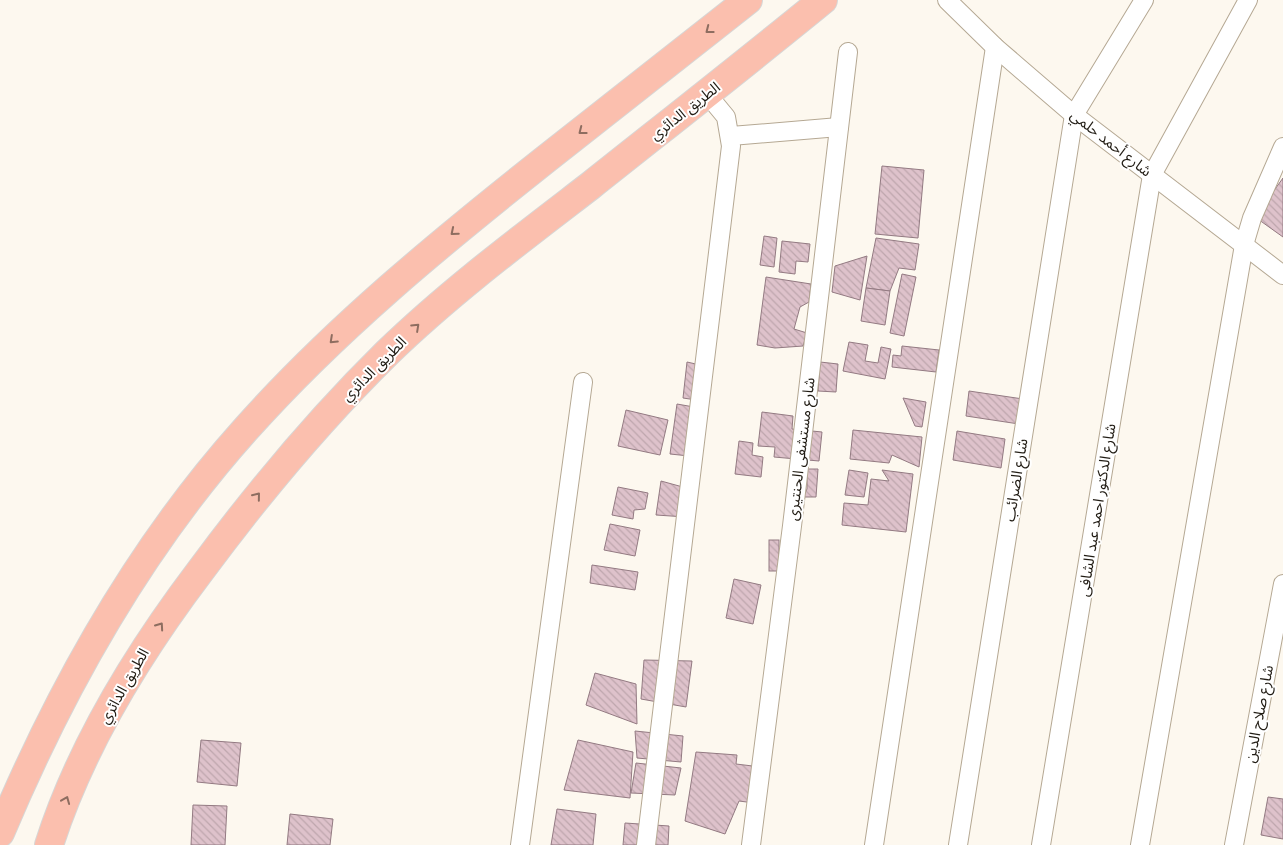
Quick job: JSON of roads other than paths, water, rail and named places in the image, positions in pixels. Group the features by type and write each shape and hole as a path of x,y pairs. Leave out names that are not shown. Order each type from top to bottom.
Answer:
{"highway":[{"path":"0,833 49,725 84,661 141,567 173,520 244,431 325,347 414,266 748,0"},
{"name":"الطريق الدائري","path":"48,845 71,788 95,737 150,640 230,531 283,464 352,389 426,317 506,251 707,94 823,0"}],"street":[{"name":"شارع أحمد حلمي","path":"948,0 995,47 1074,115 1283,275"},
{"path":"1074,115 1144,0"},
{"name":"شارع الدكتور احمد عبد الشافى","path":"1041,845 1152,175 1248,0"},
{"path":"874,845 995,47"},
{"name":"شارع مستشفى الحنتيرى","path":"751,845 792,526 848,52"},
{"path":"646,845 731,136 726,117 707,94"},
{"name":"شارع الضرائب","path":"958,845 1074,115"},
{"path":"731,136 839,127"},
{"path":"1140,845 1244,245 1252,218 1283,147"},
{"path":"520,845 583,382"},
{"name":"شارع صلاح الدين","path":"1234,845 1283,584"}]}
